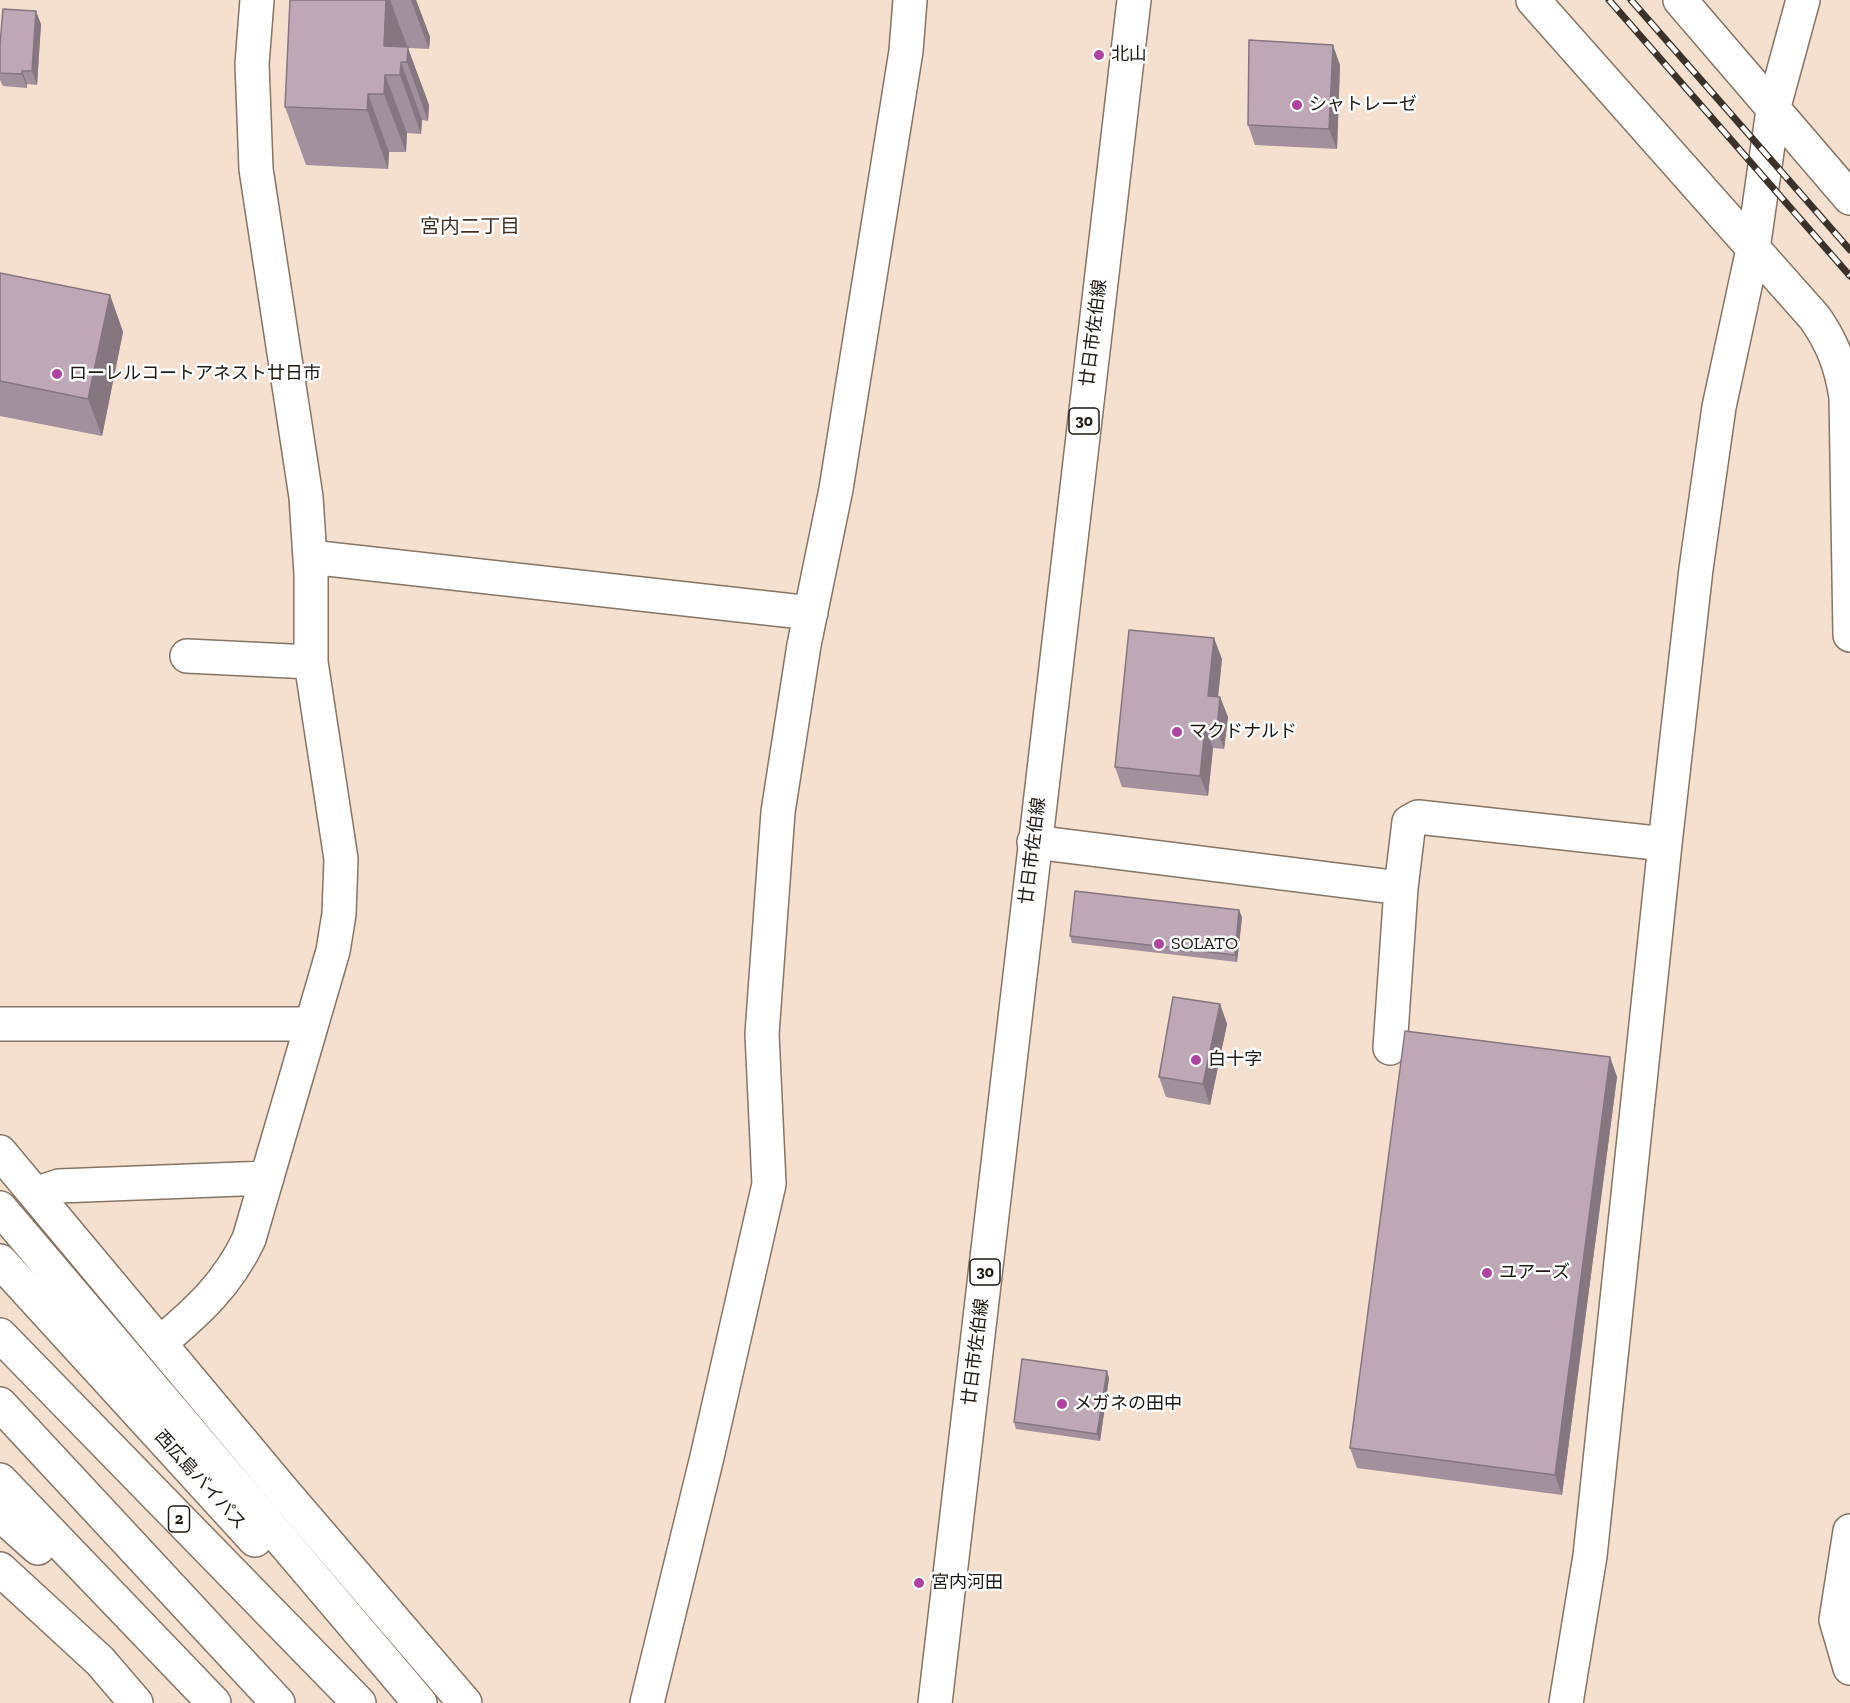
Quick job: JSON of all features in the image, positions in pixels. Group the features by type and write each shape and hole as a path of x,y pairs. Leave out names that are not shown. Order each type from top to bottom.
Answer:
{"main road":[{"path":"160,1343 206,1304 237,1263 249,1239 336,932 341,859 311,662 310,557 306,496 256,169 252,87 257,0"},
{"path":"647,1703 707,1457 768,1184 762,1034 778,812 811,613 840,465 906,51 910,0"},
{"name":"廿日市佐伯線","path":"935,1703 1134,0"},
{"path":"1533,0 1815,318 1831,342 1842,369 1846,396 1850,634"},
{"path":"1680,0 1850,198"},
{"path":"1566,1703 1590,1556 1696,569 1719,406 1753,249 1773,110 1803,0"},
{"path":"310,557 811,613"},
{"path":"187,656 311,662"},
{"path":"1390,1048 1401,888 1409,822 1418,817 1665,844"},
{"path":"1034,842 1401,888"},
{"path":"0,1024 311,1024"},
{"path":"0,1152 465,1703"},
{"path":"35,1194 59,1186 267,1178"},
{"path":"0,1208 420,1703"},
{"name":"西広島バイパス","path":"0,1261 264,1550 395,1703"},
{"name":"2","path":"0,1335 359,1703"},
{"path":"0,1404 278,1703"},
{"path":"0,1480 214,1703"},
{"path":"0,1514 58,1565 194,1703"},
{"path":"1850,1531 1843,1627 1850,1668"},
{"path":"0,1569 100,1661 136,1703"}],"building":[{"path":"290,0 386,0 384,46 408,47 407,62 401,62 400,75 385,75 384,94 368,94 367,110 285,107"},
{"path":"3,9 36,11 32,71 22,71 22,74 0,73"},
{"name":"シャトレーゼ","path":"1249,40 1333,45 1329,129 1248,125"},
{"path":"0,273 110,295 88,399 0,381"},
{"name":"マクドナルド","path":"1129,630 1214,638 1208,696 1220,697 1217,729 1205,728 1200,776 1115,767"},
{"path":"1075,891 1239,910 1235,955 1070,936"},
{"path":"1173,997 1220,1004 1203,1084 1159,1077"},
{"name":"ユアーズ","path":"1405,1031 1610,1057 1555,1475 1350,1448"},
{"name":"メガネの田中","path":"1022,1359 1107,1371 1097,1434 1014,1422"}],"railway":[{"path":"1609,0 1850,276"},
{"path":"1631,0 1850,250"}],"place":[{"name":"北山","path":"1099,55"},
{"name":"シャトレーゼ","path":"1297,105"},
{"name":"ローレルコートアネスト廿日市","path":"57,374"},
{"name":"マクドナルド","path":"1177,732"},
{"name":"SOLATO","path":"1159,944"},
{"name":"白十字","path":"1196,1060"},
{"name":"ユアーズ","path":"1487,1273"},
{"name":"メガネの田中","path":"1062,1404"},
{"name":"宮内河田","path":"919,1583"}],"district":[{"name":"宮内二丁目","path":"470,227"}]}
